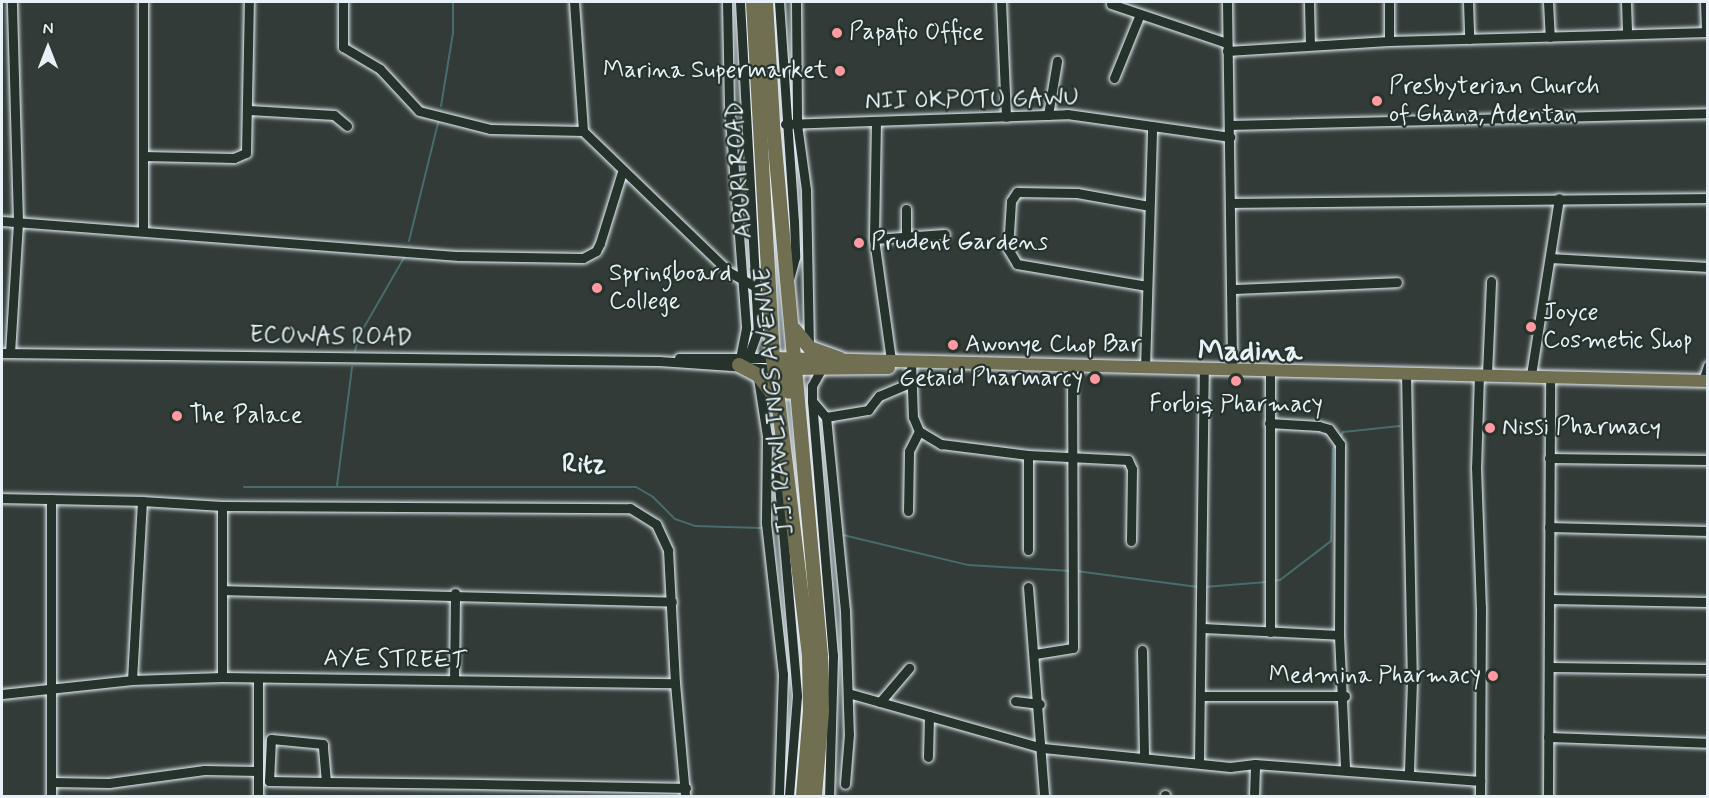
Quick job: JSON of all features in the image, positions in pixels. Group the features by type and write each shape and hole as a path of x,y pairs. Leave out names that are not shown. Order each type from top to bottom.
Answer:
{"highway":[{"name":"ABURI ROAD","path":"753,2 752,120 771,315 784,363 779,404 784,444"},
{"name":"J.J. RAWLINGS AVENUE","path":"766,2 791,323 784,363 800,428 824,614 822,712 815,796"},
{"path":"791,323 810,348 840,359"},
{"path":"739,361 758,375 779,404"},
{"name":"J.J. RAWLINGS AVENUE","path":"784,444 809,655 800,749 802,796"}],"main road":[{"path":"784,363 840,359 891,360 913,364"},
{"path":"784,363 823,366 913,364 1232,369 1705,381"}],"street":[{"path":"6,353 18,221 12,2"},
{"path":"143,2 143,231"},
{"path":"143,156 241,156 246,153 249,110 249,2"},
{"path":"343,2 343,47 380,69 419,111 490,129 583,132"},
{"path":"574,2 583,132 621,172 740,280 756,287"},
{"path":"726,2 740,280 746,335 739,361"},
{"path":"739,361 758,330 752,120 740,2"},
{"path":"779,2 785,124 794,221 795,257 788,283"},
{"path":"796,2 797,124 808,220 810,348"},
{"path":"1001,2 1006,117"},
{"path":"1227,2 1233,289 1232,369"},
{"path":"1309,2 1310,45"},
{"path":"1389,2 1389,41"},
{"path":"1468,2 1469,39"},
{"path":"1548,2 1550,37"},
{"path":"1626,2 1627,34"},
{"path":"1111,4 1125,5 1140,14 1227,47 1707,33 1705,2"},
{"path":"1114,78 1140,14"},
{"path":"2,56 13,56"},
{"path":"1048,115 1057,61"},
{"path":"249,110 334,115 346,126"},
{"path":"1229,125 1707,113"},
{"name":"NII OKPOTU GAWU","path":"785,124 1048,115 1230,137"},
{"path":"876,121 874,239 891,360"},
{"path":"1145,368 1152,126"},
{"path":"2,221 459,256 583,258 596,251 600,243 621,172"},
{"path":"1147,286 1017,264 1008,249 1011,201 1017,192 1077,193 1149,206"},
{"path":"1531,375 1559,198"},
{"path":"1231,202 1707,198"},
{"path":"906,209 906,237"},
{"path":"874,239 945,234"},
{"path":"1550,258 1707,267"},
{"path":"1480,796 1476,467 1491,281"},
{"path":"1233,289 1397,282"},
{"name":"ECOWAS ROAD","path":"6,353 784,363"},
{"path":"913,364 909,383 910,402 919,431 941,444 1028,455 1124,458 1130,463 1131,541"},
{"path":"823,366 812,386 812,401 824,614 834,711 829,796"},
{"path":"1705,381 1707,366"},
{"path":"1035,654 1072,648 1072,367"},
{"path":"1199,762 1203,696 1204,369"},
{"path":"1270,371 1270,632"},
{"path":"1406,373 1412,681 1409,773"},
{"path":"758,375 767,436 766,523 783,674 779,796"},
{"path":"1548,796 1550,376"},
{"path":"826,417 868,410 879,396 909,383"},
{"path":"812,401 826,417 845,610 848,693 845,784"},
{"path":"1269,423 1319,426 1338,439 1340,635 1345,696 1345,769"},
{"path":"908,511 909,451 919,431"},
{"path":"1028,455 1028,550"},
{"path":"1549,458 1707,460"},
{"path":"2,498 142,501 222,506 630,508 656,524 668,550 675,683 686,792 528,785 269,782 271,739 323,744 326,782"},
{"path":"51,499 53,689 51,796"},
{"path":"132,680 142,501"},
{"path":"222,506 222,678"},
{"path":"1549,527 1707,531"},
{"path":"1028,587 1040,704 1044,796"},
{"path":"223,590 456,593 672,602"},
{"path":"454,679 456,593"},
{"path":"1549,599 1707,602"},
{"path":"1203,628 1340,635"},
{"path":"1142,650 1144,756"},
{"path":"1550,667 1707,669"},
{"path":"880,702 909,669"},
{"name":"AYE STREET","path":"2,694 132,680 222,678 675,683"},
{"path":"258,678 258,796"},
{"path":"848,693 1043,748 1144,756 1230,767 1255,764 1345,769 1480,781"},
{"path":"1203,696 1345,696"},
{"path":"1015,701 1040,704"},
{"path":"928,758 929,716"},
{"path":"1548,737 1707,743"},
{"path":"789,796 800,749"},
{"path":"1254,796 1255,764"},
{"path":"51,782 109,783 204,770 258,771"},
{"path":"528,785 528,796"}],"waterway":[{"path":"441,106 453,33 453,2"},
{"path":"409,241 438,123"},
{"path":"355,351 359,336 405,256"},
{"path":"337,486 352,367"},
{"path":"1340,438 1343,432 1400,426"},
{"path":"1273,581 1280,580 1331,541 1333,449 1337,443"},
{"path":"244,487 636,487 653,497 675,519 695,526 761,528"},
{"path":"843,535 968,565 1071,571"},
{"path":"1076,571 1198,587"},
{"path":"1204,587 1267,582"}],"place":[{"name":"Papafio Office","path":"837,33"},
{"name":"Marina Supermarket","path":"840,71"},
{"name":"Presbyterian Church of Ghana, Adentan","path":"1377,101"},
{"name":"Prudent Gardens","path":"859,243"},
{"name":"Springboard College","path":"597,288"},
{"name":"Joyce Cosmetic Shop","path":"1531,327"},
{"name":"Awonye Chop Bar","path":"953,345"},
{"name":"Getaid Pharmarcy","path":"1095,379"},
{"name":"Forbiq Pharmacy","path":"1236,381"},
{"name":"The Palace","path":"177,416"},
{"name":"Nissi Pharmacy","path":"1490,428"},
{"name":"Medmina Pharmacy","path":"1493,676"}],"district":[{"name":"Madina","path":"1250,352"},
{"name":"Ritz","path":"584,466"}]}
